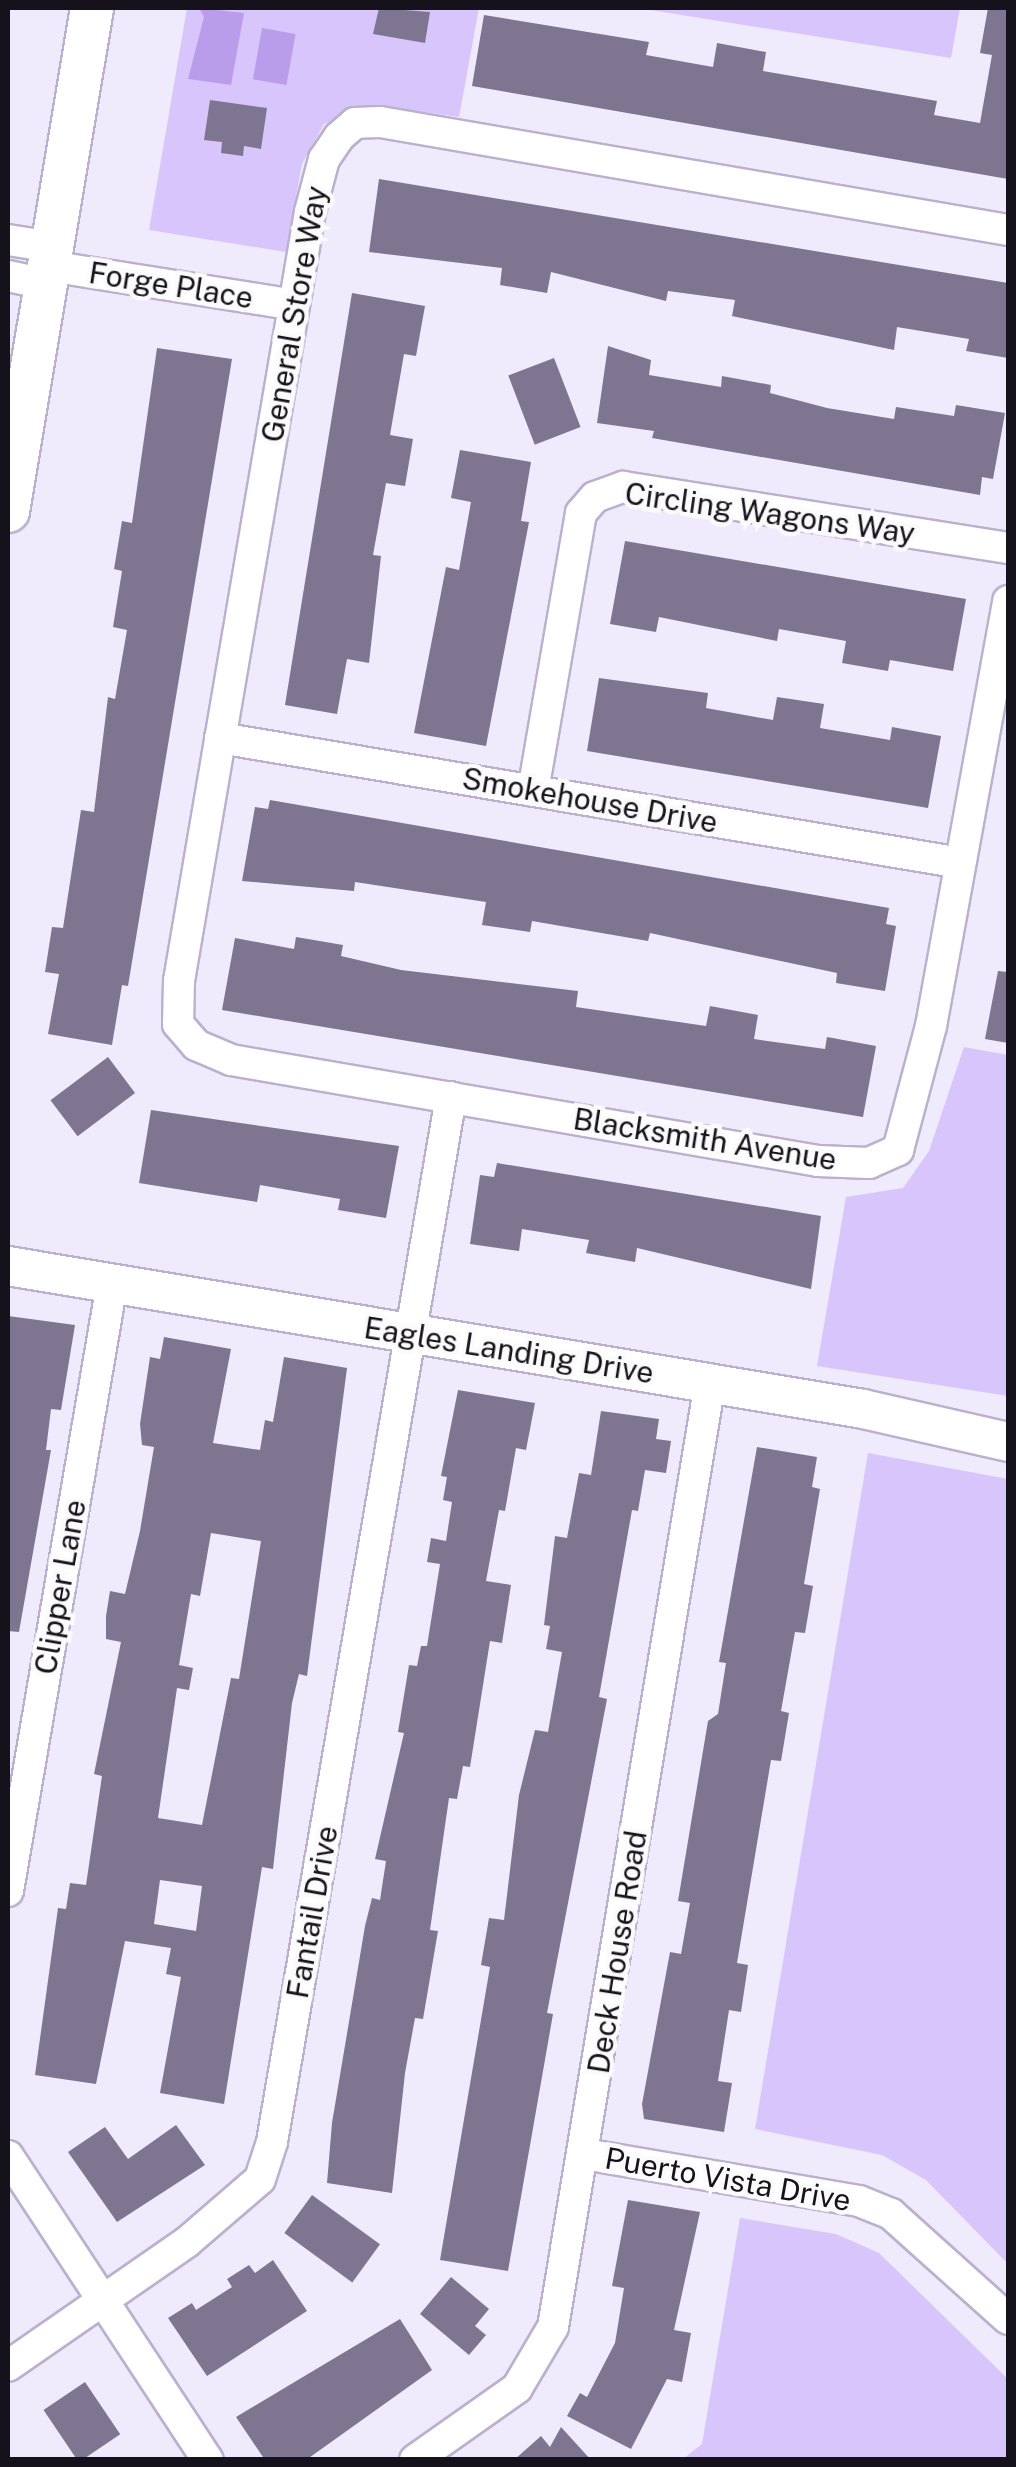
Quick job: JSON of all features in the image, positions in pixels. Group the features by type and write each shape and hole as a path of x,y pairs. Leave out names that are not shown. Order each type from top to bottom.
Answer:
{"main road":[{"path":"8,511 38,268 92,8"}],"street":[{"name":"General Store Way","path":"196,1045 178,1024 180,981 294,304 324,158 356,124 546,148 1008,230"},
{"name":"Forge Place","path":"8,240 38,268 294,304"},
{"name":"Circling Wagons Way","path":"533,791 580,513 595,497 623,487 1008,548"},
{"name":"Blacksmith Avenue","path":"196,1045 231,1060 818,1161 868,1163 898,1150 932,1026 1008,601"},
{"name":"Smokehouse Drive","path":"220,738 961,863"},
{"name":"Fantail Drive","path":"8,2366 104,2302 237,2204 260,2178 272,2142 451,1097"},
{"name":"Eagles Landing Drive","path":"8,1266 710,1383 1008,1442"},
{"name":"Clipper Lane","path":"8,1891 112,1284"},
{"name":"Deck House Road","path":"415,2460 517,2388 539,2360 553,2328 710,1383"},
{"name":"Puerto Vista Drive","path":"584,2154 808,2188 875,2207 891,2214 1008,2320"},
{"path":"8,2156 208,2460"}],"shaded area":[{"path":"187,8 479,8 459,117 375,105 324,124 302,164 286,252 149,230"},
{"path":"199,8 244,13 231,85 188,79 204,17"},
{"path":"638,8 960,8 951,58"},
{"path":"262,28 295,34 286,85 253,79"},
{"path":"964,1047 1008,1055 1008,1396 817,1366 846,1197 903,1188 929,1151"},
{"path":"868,1453 1008,1479 1008,2264 926,2180 882,2155 755,2129"},
{"path":"740,2218 836,2234 879,2253 1008,2379 1008,2459 683,2459 702,2444"}],"building":[{"path":"379,8 430,12 425,43 373,34"},
{"path":"988,8 1008,8 1008,179 472,86 484,15 649,42 646,55 713,67 717,43 766,52 763,71 937,101 934,115 980,123 992,55 980,53"},
{"path":"210,100 267,108 261,149 244,146 243,156 221,153 222,142 204,140"},
{"path":"379,179 1008,283 1008,358 966,351 969,339 897,327 894,350 732,316 735,300 668,291 666,301 551,272 547,293 500,285 502,268 369,252"},
{"path":"352,293 425,306 416,356 404,354 390,435 413,439 405,486 386,483 373,555 381,556 369,663 347,659 337,714 285,705"},
{"path":"608,346 651,360 649,375 721,387 722,376 771,385 770,393 827,408 894,419 896,407 954,416 956,405 1005,413 993,479 982,477 980,495 652,438 654,431 597,423"},
{"path":"157,348 232,359 128,986 122,985 112,1045 48,1034 59,974 45,972 52,927 63,928 81,810 94,812 108,697 115,699 127,630 113,627 122,571 114,569 122,521 132,523"},
{"path":"554,358 581,427 535,445 508,376"},
{"path":"460,450 531,462 521,521 529,522 486,746 414,733 446,567 459,570 471,502 451,498"},
{"path":"625,541 966,599 953,671 890,660 888,671 842,663 846,641 779,629 777,641 659,617 656,632 610,624"},
{"path":"599,678 708,693 706,708 773,720 777,697 824,704 820,728 890,740 892,727 941,736 928,808 587,751"},
{"path":"270,800 889,908 886,924 896,926 885,991 836,983 837,973 650,933 648,941 532,921 530,932 482,925 486,902 355,882 354,891 242,881 255,807 268,809"},
{"path":"296,937 343,945 341,956 401,970 578,991 576,1007 706,1026 710,1006 758,1015 754,1039 825,1049 827,1037 876,1046 863,1117 222,1010 235,938 294,949"},
{"path":"998,971 1008,972 1008,1043 985,1039"},
{"path":"108,1057 135,1093 78,1136 50,1100"},
{"path":"151,1110 399,1146 386,1218 338,1210 340,1199 260,1185 257,1202 139,1183"},
{"path":"497,1163 821,1216 811,1289 637,1248 635,1262 586,1253 589,1240 522,1229 519,1251 470,1244 480,1175 494,1177"},
{"path":"8,1316 75,1325 61,1410 51,1409 46,1450 51,1450 19,1632 8,1631"},
{"path":"164,1337 231,1349 213,1443 260,1450 265,1420 273,1422 284,1357 347,1368 307,1676 299,1674 292,1703 273,1869 262,1867 224,2104 160,2093 181,1977 166,1974 171,1948 125,1941 96,2084 35,2075 58,1908 66,1909 70,1883 86,1885 102,1776 94,1774 121,1642 106,1639 106,1616 110,1591 125,1594 140,1531 154,1447 142,1445 140,1424 150,1357 160,1359","holes":["211,1533 261,1541 239,1679 231,1678 202,1825 158,1818 177,1688 189,1690 193,1668 179,1665 191,1594 200,1596","160,1880 202,1886 196,1931 154,1924"]},
{"path":"458,1390 535,1403 526,1450 516,1448 505,1511 499,1510 486,1581 511,1585 502,1643 490,1641 470,1767 463,1766 457,1799 449,1798 430,1930 438,1931 423,2019 415,2018 405,2073 392,2193 327,2183 332,2123 365,1926 372,1898 380,1900 386,1861 375,1859 404,1733 398,1732 409,1665 417,1666 421,1646 427,1646 440,1564 427,1562 431,1538 446,1541 452,1502 443,1500 447,1477 441,1476"},
{"path":"601,1411 659,1419 656,1439 671,1441 666,1473 645,1470 638,1511 632,1510 599,1697 607,1699 547,2013 553,2014 508,2271 440,2260 490,1967 481,1965 489,1918 504,1920 519,1795 535,1730 548,1732 562,1652 546,1649 550,1626 544,1625 555,1536 567,1538 579,1473 591,1475"},
{"path":"757,1447 817,1457 812,1487 820,1489 804,1584 813,1586 805,1633 795,1632 781,1711 789,1713 781,1761 771,1760 737,1963 748,1965 741,2012 729,2010 718,2081 732,2083 724,2132 644,2119 642,2104 670,1952 681,1954 690,1903 678,1901 708,1721 718,1714 726,1663 719,1662"},
{"path":"176,2125 205,2165 117,2222 68,2152 105,2127 128,2159"},
{"path":"312,2195 380,2244 352,2282 284,2233"},
{"path":"628,2200 700,2212 674,2330 691,2333 682,2382 667,2379 631,2449 567,2416 580,2393 587,2397 615,2343 624,2288 612,2286"},
{"path":"273,2260 307,2311 207,2376 168,2318 192,2303 196,2310 232,2287 227,2279 249,2265 255,2273"},
{"path":"451,2277 489,2309 475,2326 486,2335 469,2355 420,2314"},
{"path":"400,2319 432,2370 306,2460 265,2460 236,2417"},
{"path":"85,2382 120,2434 77,2460 44,2410"},
{"path":"561,2427 591,2460 514,2460 541,2436 550,2447"}]}
